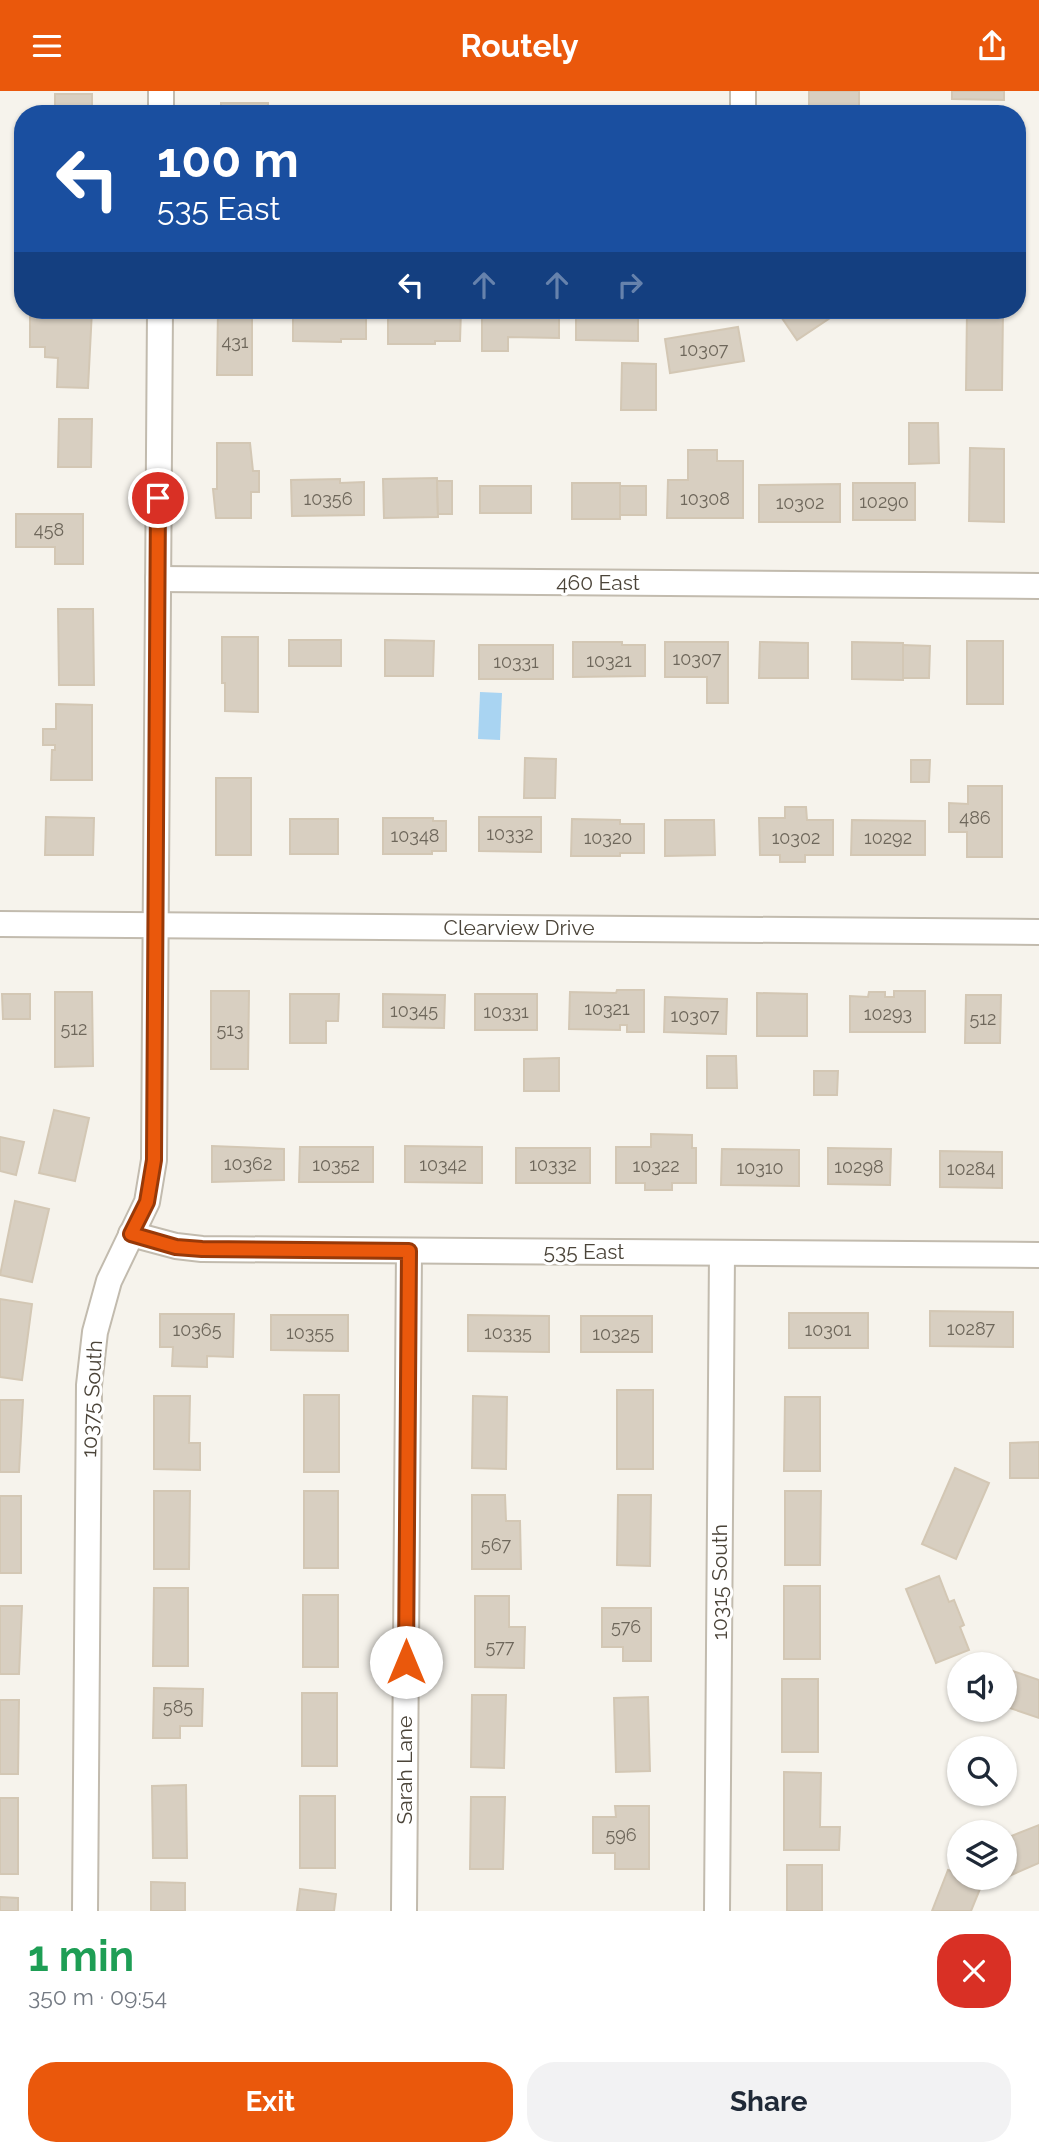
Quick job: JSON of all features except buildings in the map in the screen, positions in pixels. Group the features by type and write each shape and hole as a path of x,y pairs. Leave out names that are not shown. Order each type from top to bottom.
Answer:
{"street":[{"name":"10375 South","path":"85,1911 89,1385 95,1332 109,1280 147,1202 154,1160 160,319"},
{"name":"460 East","path":"158,579 1039,586"},
{"name":"Clearview Drive","path":"0,924 1039,932"},
{"name":"535 East","path":"131,1234 176,1247 202,1249 1039,1255"},
{"name":"Sarah Lane","path":"404,1911 409,1251"},
{"name":"10315 South","path":"717,1911 722,1253"}],"water":[{"path":"480,692 502,693 500,740 478,739"}],"route":[{"path":"158,498 154,1160 147,1202 131,1234 176,1247 202,1249 409,1251 406,1662"}]}
